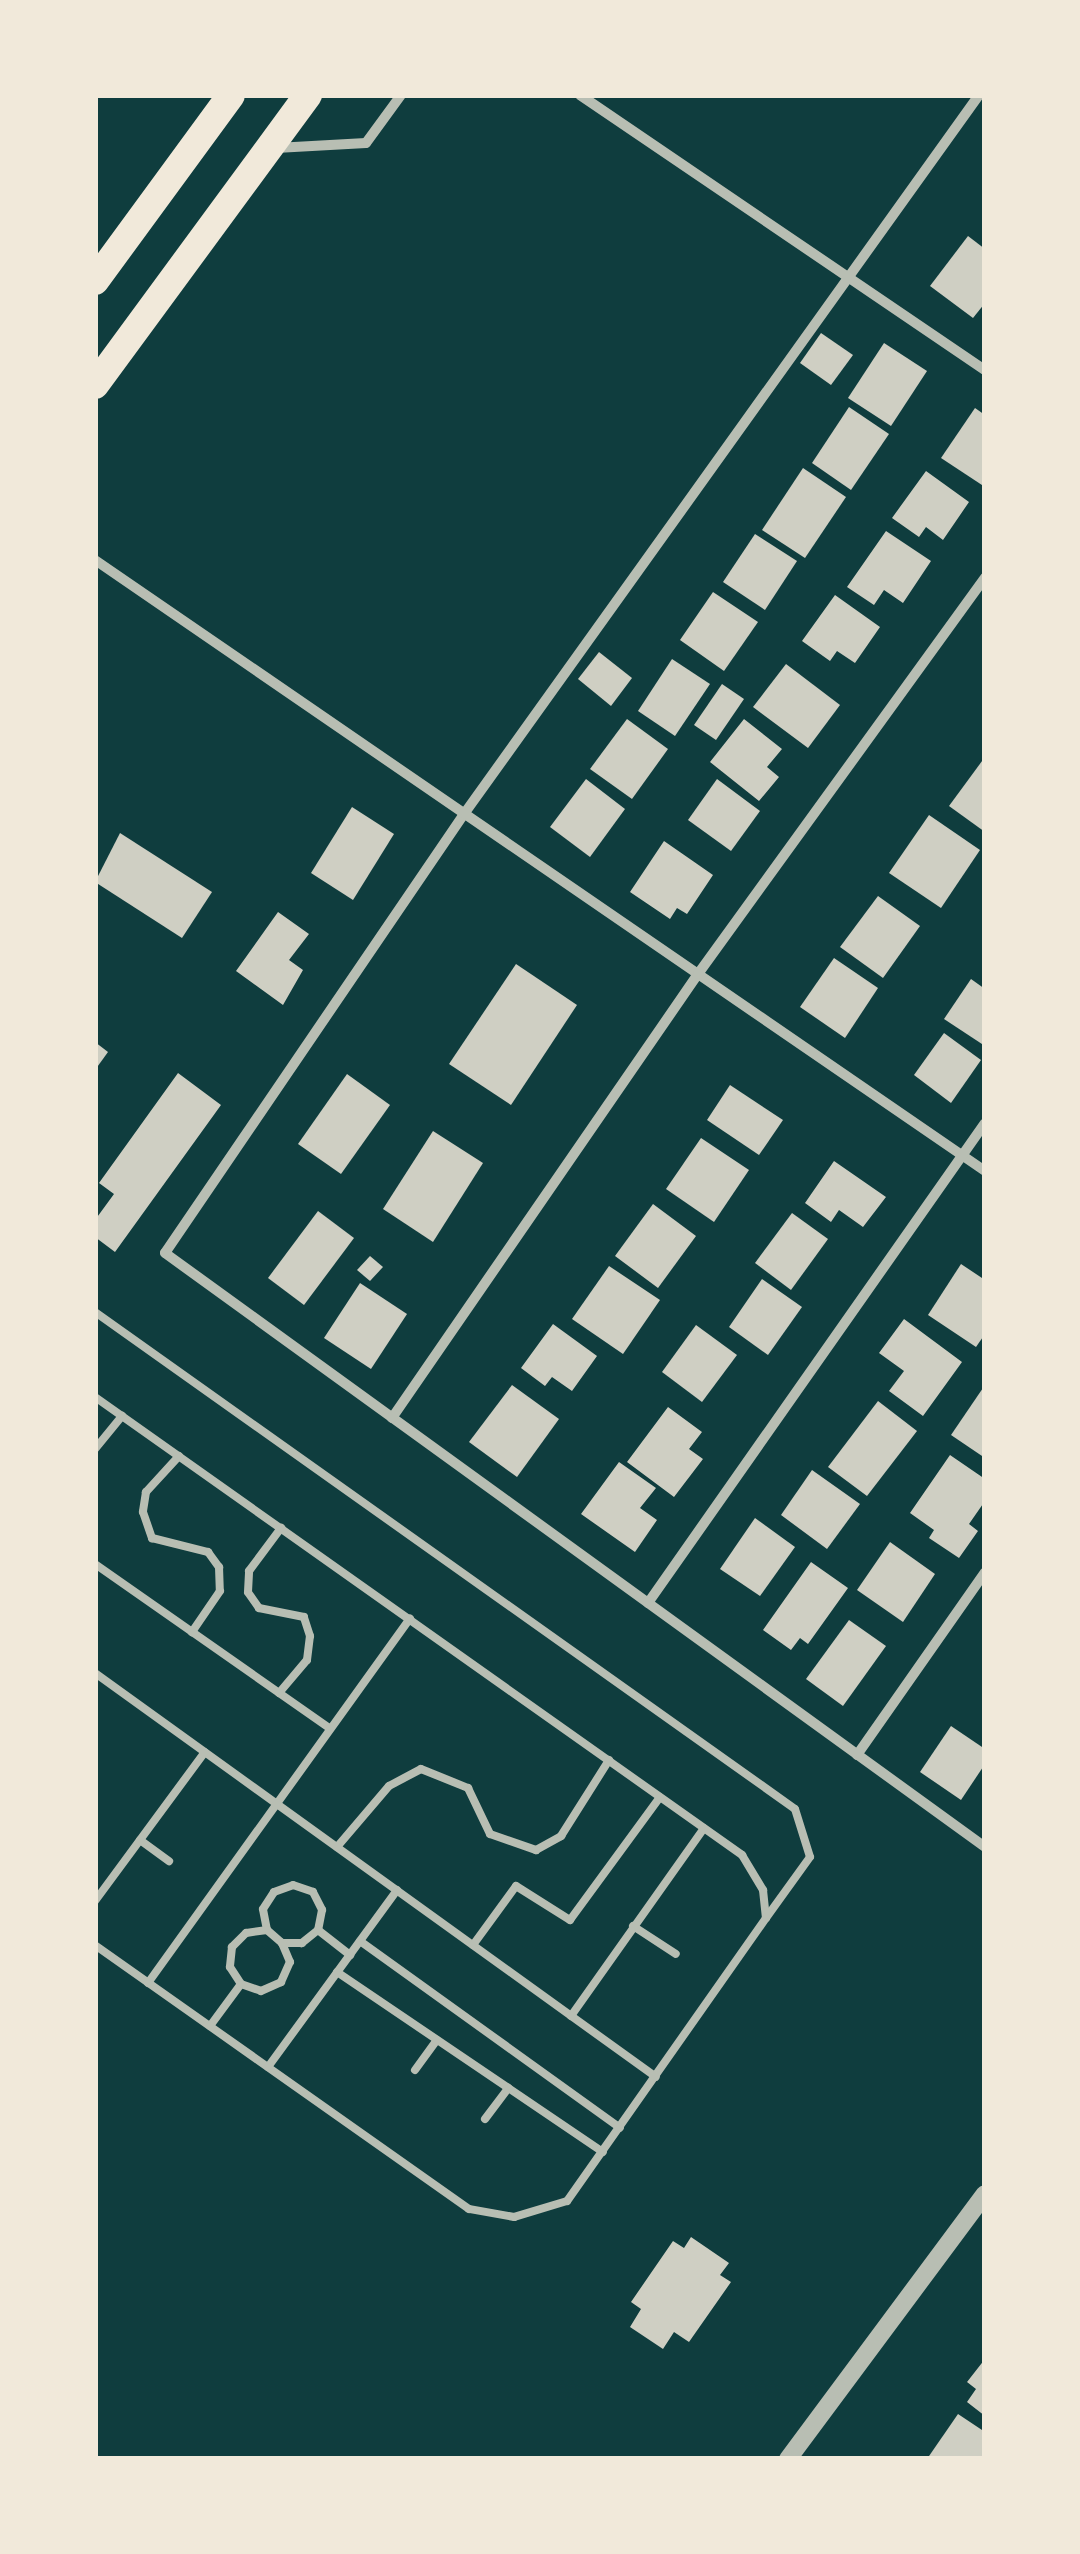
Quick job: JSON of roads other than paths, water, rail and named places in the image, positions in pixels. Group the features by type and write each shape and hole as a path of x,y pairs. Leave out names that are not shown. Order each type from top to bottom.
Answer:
{"highway":[{"path":"95,281 231,95"},
{"path":"95,385 308,95"}],"street":[{"path":"269,148 366,143 401,95"},
{"path":"580,95 985,370"},
{"path":"979,95 464,814 165,1253 985,1847"},
{"path":"95,560 985,1171"},
{"path":"392,1418 698,974 985,577"},
{"path":"648,1603 985,1123"},
{"path":"858,1755 985,1572"},
{"path":"788,2459 985,2194"}],"lane":[{"path":"95,1312 795,1810 810,1858 567,2200 514,2217 469,2209 95,1945"},
{"path":"95,1397 742,1855 763,1890 766,1918"},
{"path":"95,1449 122,1416"},
{"path":"179,1456 146,1492 144,1512 152,1538 173,1547 191,1544 219,1567 220,1591 192,1632"},
{"path":"279,1693 306,1660 310,1636 304,1617 259,1608 248,1592 249,1571 281,1528"},
{"path":"95,1564 329,1728"},
{"path":"148,1983 274,1802 410,1618"},
{"path":"95,1673 656,2077"},
{"path":"95,1900 204,1752"},
{"path":"337,1847 389,1786 421,1769 468,1788 490,1834 536,1850 562,1836 609,1760"},
{"path":"473,1946 516,1886 570,1920 660,1797"},
{"path":"571,2016 704,1828"},
{"path":"140,1840 169,1862"},
{"path":"266,1930 246,1932 232,1947 230,1967 240,1984 261,1990 281,1982 290,1962 282,1943 266,1930 263,1909 274,1892 293,1885 312,1892 322,1910 318,1930 302,1943 282,1943"},
{"path":"268,2068 397,1890"},
{"path":"633,1926 676,1954"},
{"path":"318,1930 350,1955"},
{"path":"360,1940 620,2128"},
{"path":"337,1972 603,2152"},
{"path":"210,2026 240,1984"},
{"path":"415,2070 437,2040"},
{"path":"485,2119 508,2088"}]}
